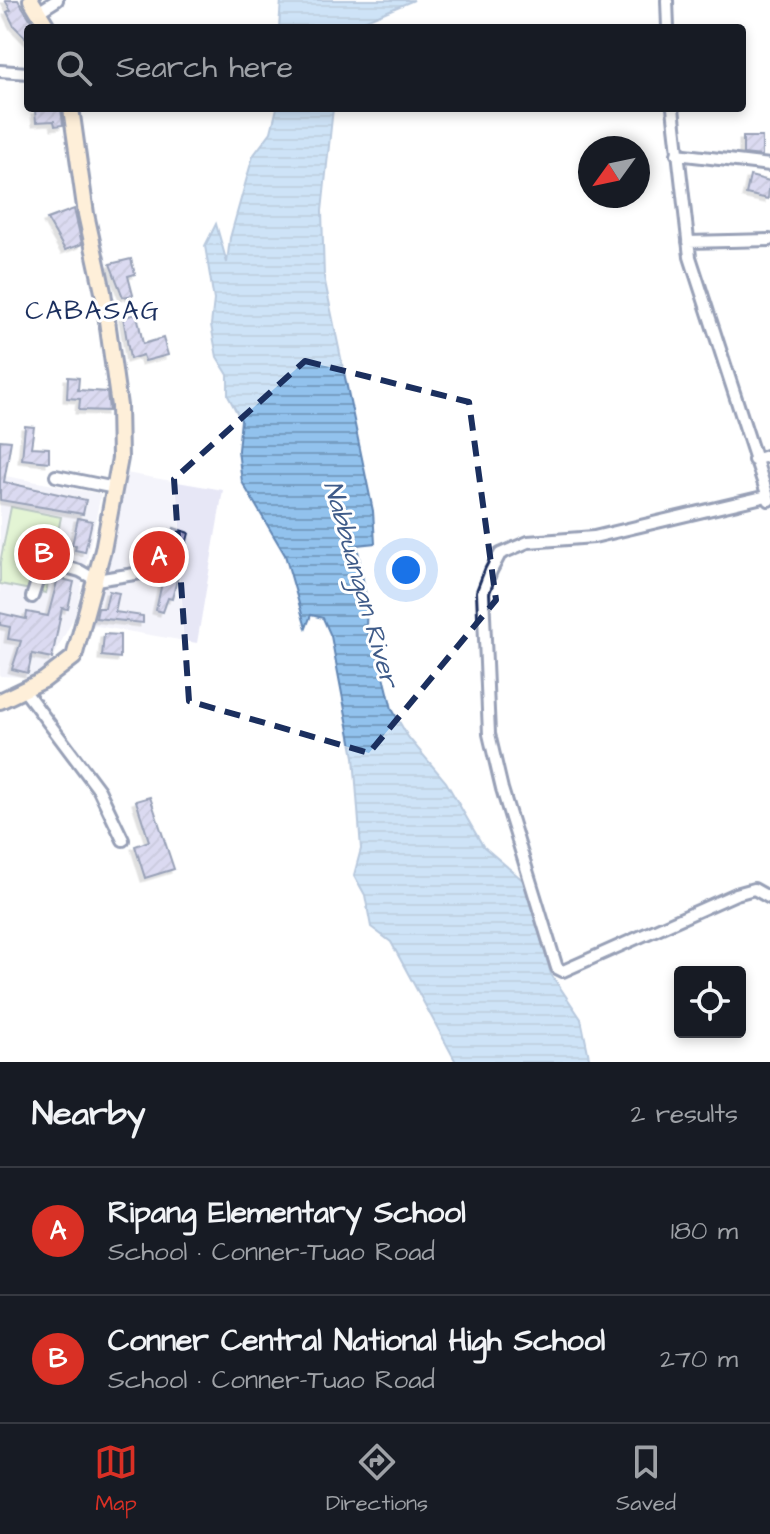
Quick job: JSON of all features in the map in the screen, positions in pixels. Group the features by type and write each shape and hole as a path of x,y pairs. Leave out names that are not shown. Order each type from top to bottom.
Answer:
{"main road":[{"path":"34,6 45,24"},
{"path":"0,701 55,673 74,657 96,580 120,458 119,406 72,112"}],"street":[{"path":"34,6 57,0"},
{"path":"667,0 668,24"},
{"path":"0,71 24,73"},
{"path":"673,112 688,242 768,498 594,537 528,542 500,554 483,592 489,734 502,789 557,968 563,971 736,894 759,890 770,898"},
{"path":"677,154 770,165"},
{"path":"688,242 770,240"},
{"path":"754,460 770,455"},
{"path":"56,476 115,488"},
{"path":"32,597 37,582 59,565 96,580 141,573"},
{"path":"24,690 99,790 123,840"}],"highlighted area":[{"path":"305,361 469,402 496,600 369,753 189,701 174,479"}],"shaded area":[{"path":"126,473 223,490 197,643 91,625"},
{"path":"0,475 101,494 75,615 50,664 32,677 0,676"}],"green space":[{"path":"11,507 61,517 46,593 0,584 0,563"}],"water":[{"path":"281,0 414,0 357,24 279,24"},
{"name":"Nabbuangan River","path":"276,112 333,112 322,211 324,277 373,511 375,543 357,545 367,603 366,627 382,668 392,709 408,737 446,782 483,846 525,882 551,974 581,1019 590,1062 456,1062 391,942 371,927 365,895 354,875 361,849 354,757 331,636 323,618 311,615 306,628 285,555 242,482 238,450 241,420 228,396 228,375 217,357 211,325 214,300 205,246 216,224 227,263 230,238 253,156 271,132"}],"building":[{"path":"5,0 18,0 33,24 24,24 24,36 7,12 11,10"},
{"path":"35,112 61,112 63,125 55,126 54,121 36,122"},
{"path":"743,137 762,137 762,156 743,154"},
{"path":"750,176 770,181 768,199 746,194"},
{"path":"74,209 82,244 65,250 47,219"},
{"path":"131,259 135,274 128,276 133,295 123,297 110,264"},
{"path":"137,314 143,344 163,338 168,355 145,361 143,355 130,359 123,317"},
{"path":"68,377 79,378 78,390 107,392 109,411 79,410 80,399 67,398"},
{"path":"25,426 34,427 31,447 49,448 49,462 22,459"},
{"path":"0,440 11,441 4,482 86,500 83,514 0,500"},
{"path":"78,518 92,521 85,552 75,550 76,545 72,545"},
{"path":"174,528 189,533 172,599 168,598 163,612 156,610"},
{"path":"58,578 74,582 68,609 62,608 52,658 32,654 28,673 12,669 21,641 8,639 10,627 0,625 0,613 26,619 27,612 48,616"},
{"path":"109,591 119,593 115,612 143,616 143,623 96,618 98,608 105,608"},
{"path":"104,634 120,635 120,658 102,656"},
{"path":"150,797 174,869 145,878 135,846 149,841 136,801"}],"place":[{"name":"Conner Central National High School","path":"44,554"},
{"name":"Ripang Elementary School","path":"159,557"}],"district":[{"name":"CABASAG","path":"93,311"}]}
